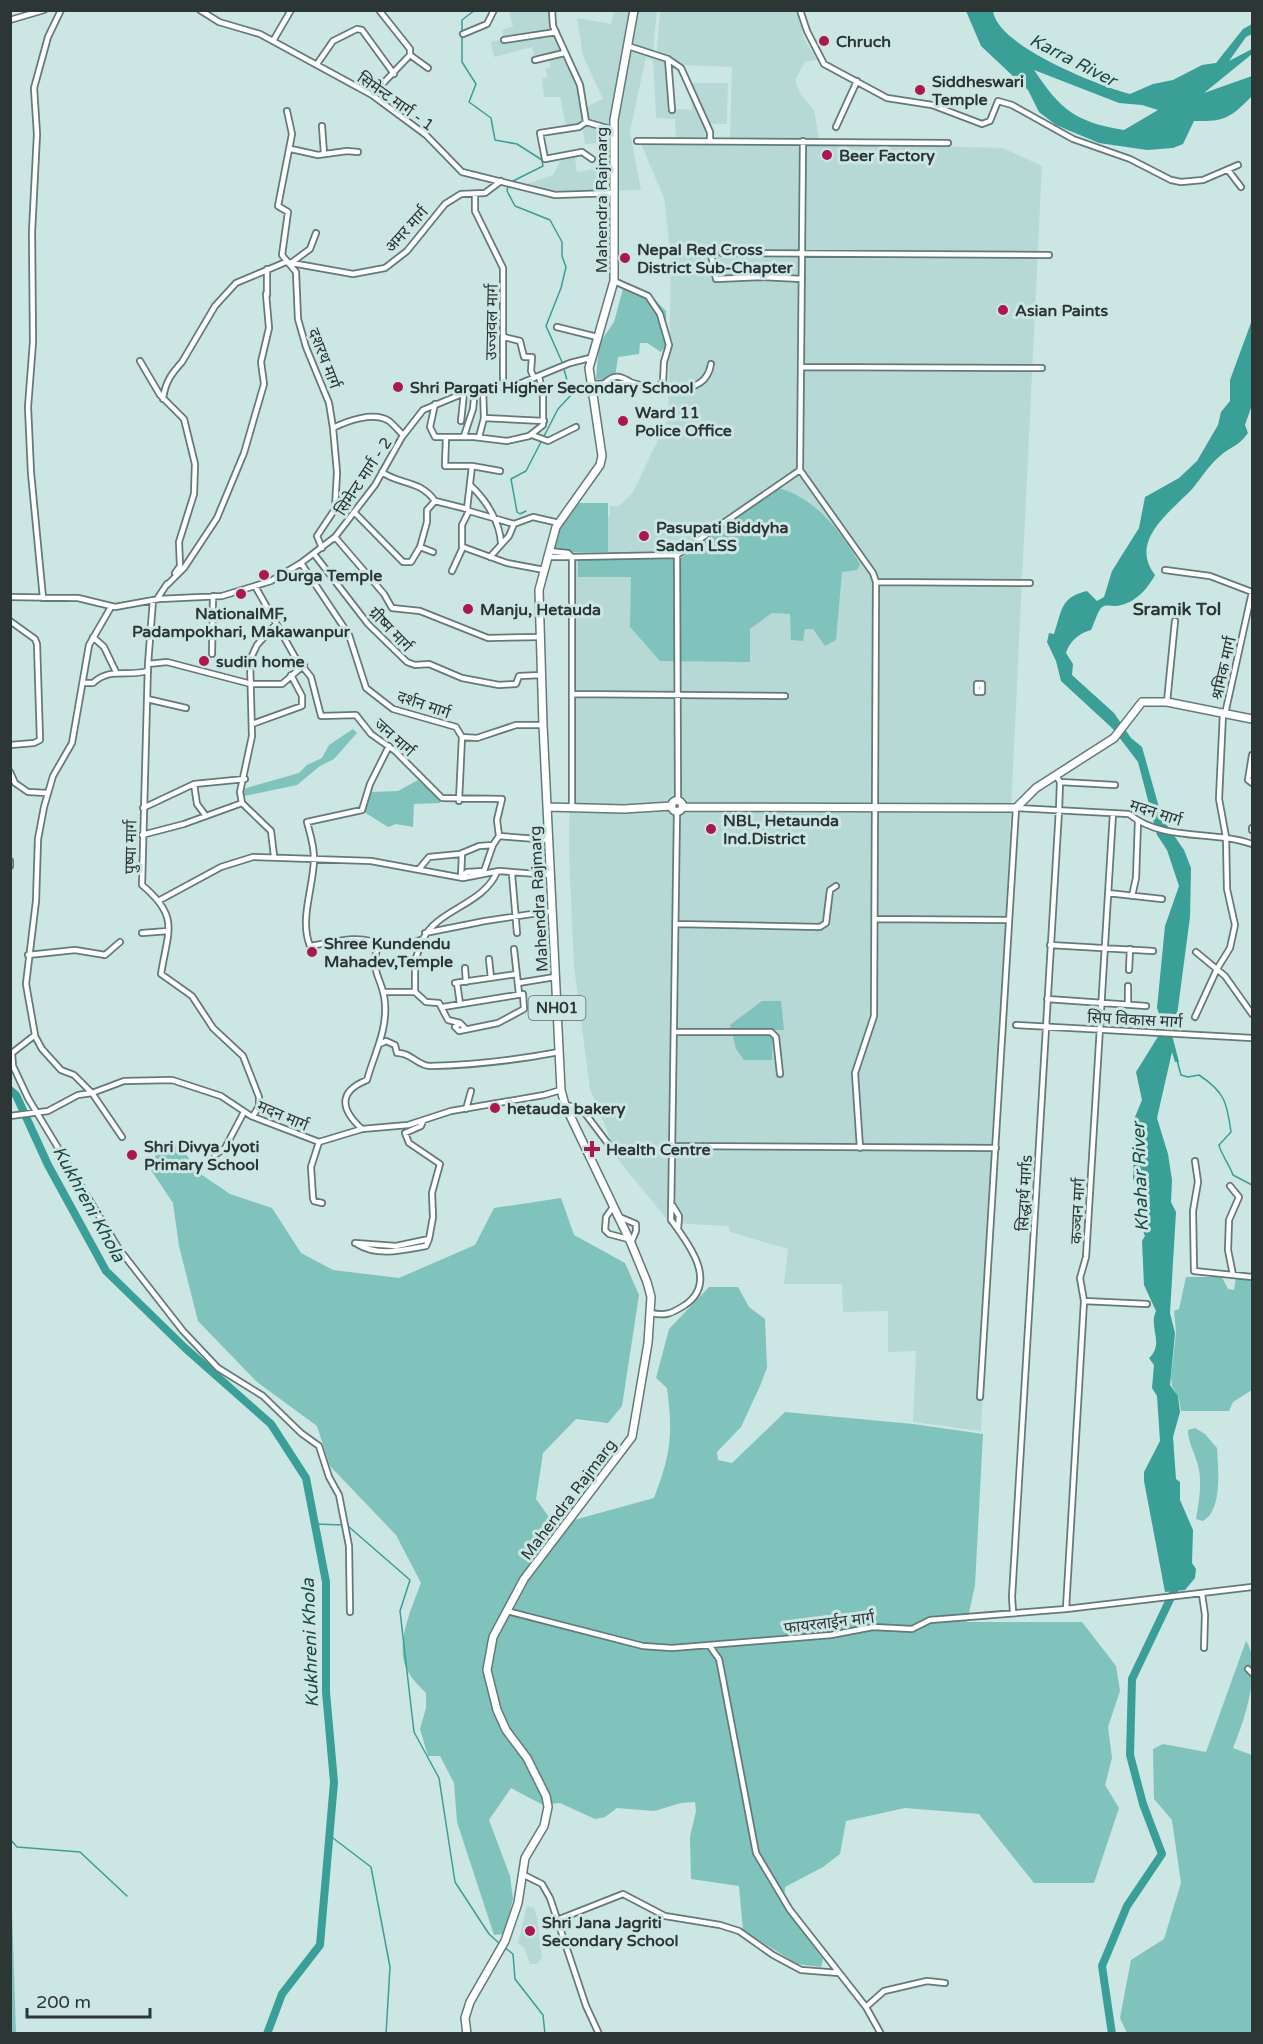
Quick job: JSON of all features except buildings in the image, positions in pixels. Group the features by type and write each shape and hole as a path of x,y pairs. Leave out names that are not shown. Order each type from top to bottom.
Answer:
{"highway":[{"name":"Mahendra Rajmarg","path":"467,2034 465,2018 470,2002 499,1956 505,1941 518,1903 525,1858 544,1826 548,1807 546,1796 527,1758 506,1730 492,1692 487,1670 493,1637 524,1579 632,1437 650,1313 651,1297 630,1241 565,1105 561,1090 543,725 539,590 559,523 600,465 602,456 590,384 590,358 614,281 614,130 634,10"},
{"path":"547,807 624,809 675,803 680,810 1016,808 1036,788 1058,779 1114,738 1142,702 1167,702 1252,719"}],"street":[{"path":"10,20 44,10"},
{"path":"44,598 31,473 28,407 33,342 32,232 37,134 34,88 48,37 61,10"},
{"name":"सिमेन्ट मार्ग - 1","path":"200,10 219,22 273,41 372,95 426,135 462,172 555,195 614,193"},
{"path":"273,41 291,10"},
{"path":"372,95 410,55 410,49 379,10"},
{"path":"463,34 487,24 494,10"},
{"path":"552,10 556,32 564,53 570,58 580,86 585,122"},
{"path":"800,10 807,31 824,64 887,98 932,105 982,124 990,121 998,101 1012,105 1073,139 1130,159 1171,180 1181,182 1203,180 1238,165"},
{"path":"317,64 333,41 357,29 362,30 394,74"},
{"path":"504,40 556,32"},
{"path":"628,46 668,59 681,68 710,132 710,141"},
{"path":"535,60 564,53"},
{"path":"410,55 428,68"},
{"path":"668,59 672,110"},
{"path":"836,127 857,81"},
{"name":"दशरथ मार्ग","path":"286,111 291,124 291,149 278,206 288,212 282,255 296,272 298,319 306,347 329,403 337,472 335,509 317,537 322,548"},
{"path":"585,122 614,130"},
{"path":"585,122 579,127 540,133 540,137 545,159 582,152 592,159"},
{"path":"322,126 324,154"},
{"path":"637,141 948,143"},
{"path":"803,141 800,470 873,573 876,582 874,1016 855,1073 860,1148"},
{"path":"291,149 324,154 347,150 358,152"},
{"path":"1228,170 1241,187"},
{"name":"अमर मार्ग","path":"288,262 353,274 385,268 407,251 445,204 461,194 485,193 501,181"},
{"name":"उज्जवल मार्ग","path":"475,194 475,211 503,268 503,386"},
{"path":"163,399 164,387 173,369 182,362 221,298 236,283 288,262 310,249 316,232"},
{"path":"711,254 716,279 761,277 802,279"},
{"path":"722,254 1049,255"},
{"path":"167,585 184,568 214,524 244,453 264,380 261,362 269,330 266,294 267,269"},
{"path":"614,281 648,296 663,320 669,345 664,362 663,382 656,388"},
{"path":"557,327 597,337"},
{"path":"435,404 430,427 432,435 507,441 532,435 544,421 537,377 531,371 532,357 524,357 520,341 504,337"},
{"name":"सिमेन्ट मार्ग - 2","path":"10,597 88,599 111,607 155,600 213,596 271,581 301,563 335,537 356,513 404,435 423,410 475,389 514,386 590,358"},
{"path":"140,361 163,399 184,419 196,473 194,494 179,542 180,566 155,600"},
{"path":"590,384 632,383 663,391 690,389 706,379 711,364"},
{"path":"801,367 1042,368"},
{"path":"479,437 484,417 483,388"},
{"path":"464,436 473,409 475,389"},
{"path":"462,421 464,393"},
{"path":"333,428 364,417 387,420 404,435"},
{"path":"484,417 544,421"},
{"path":"532,435 548,441 576,427"},
{"path":"446,437 445,466 472,466 500,471"},
{"path":"452,571 462,547 462,525 468,510 472,466"},
{"path":"548,554 572,557 677,555 800,470"},
{"path":"382,472 390,478 404,479 429,492 435,501 494,519 514,524 533,517 559,523"},
{"path":"471,486 486,502 500,529 501,543"},
{"path":"356,513 403,562 411,562 420,547 427,522 427,510 435,501"},
{"path":"490,557 509,536 514,524"},
{"path":"335,537 384,594 392,608 420,611 488,638 540,637"},
{"path":"420,547 433,552"},
{"path":"462,547 490,557 544,570"},
{"name":"ग्रीष्म मार्ग","path":"314,554 368,624 407,663 429,664 462,678 498,685 516,684 519,676 542,675"},
{"path":"675,803 678,695 677,555"},
{"path":"572,557 572,808"},
{"name":"दर्शन मार्ग","path":"301,563 350,635 366,688 393,709 456,727 462,736 477,738 516,725 543,725"},
{"path":"1166,570 1210,576 1252,592"},
{"path":"876,582 1030,584"},
{"name":"जन मार्ग","path":"255,586 295,657 311,677 321,716 356,715 371,734 389,746 442,798 459,801 502,799 496,820 499,836"},
{"name":"श्रमिक मार्ग","path":"1195,1017 1216,969 1230,948 1235,925 1227,889 1226,837 1219,799 1224,713 1252,592"},
{"path":"212,654 213,596"},
{"name":"पुष्पा मार्ग","path":"155,600 148,664 142,885 160,900 167,916 168,930 161,974 192,996 213,1028 243,1056 259,1097 258,1111 253,1116"},
{"path":"111,607 93,638 72,743 53,776 47,794 38,839 36,901 26,984 35,1035 42,1049 61,1070 74,1075 92,1093 122,1137"},
{"path":"10,621 35,639 37,644 40,740 34,743 10,745"},
{"path":"1167,702 1175,621"},
{"path":"274,856 268,827 242,802 240,792 245,779 252,724 250,660 253,651 276,624"},
{"path":"93,638 104,646 116,672"},
{"path":"148,664 167,662 251,684 282,684 304,666"},
{"path":"83,683 93,683 101,675 116,672 148,671"},
{"path":"252,724 302,706 302,696 291,675"},
{"path":"572,694 785,696"},
{"path":"147,699 186,708"},
{"path":"459,801 462,736"},
{"path":"389,746 370,784 362,810 307,822 313,842 314,859 311,894 306,909 310,946 362,940 372,941 378,945 402,947 424,936 515,917 552,912"},
{"path":"1252,755 1248,780 1252,783"},
{"path":"10,772 15,783 28,792 47,794"},
{"path":"143,808 194,784 245,779"},
{"path":"1058,779 1115,785"},
{"name":"सिद्धार्थ मार्गs","path":"1013,1612 1012,1597 1059,810 1058,779"},
{"path":"194,784 197,804 206,816"},
{"path":"142,835 206,816 242,802"},
{"path":"980,1397 1016,808"},
{"name":"मदन मार्ग","path":"1016,808 1129,814 1138,821 1181,834 1226,837 1252,844"},
{"path":"650,1313 670,1315 690,1302 701,1279 697,1258 671,1220 680,810"},
{"name":"कञ्चन मार्ग","path":"1066,1609 1083,1301 1080,1278 1086,1257 1113,813"},
{"path":"1132,896 1136,878 1138,821"},
{"path":"461,877 467,872 484,871 499,836 549,840"},
{"path":"419,869 429,857 462,853 478,846 494,845"},
{"path":"461,877 462,853"},
{"path":"160,900 237,860 274,856 371,861 461,877 497,872 550,875"},
{"path":"414,992 415,960 424,936 432,924 470,902 492,884 497,872"},
{"path":"512,874 517,933"},
{"path":"676,924 820,927 826,923 830,890 836,886"},
{"path":"1108,893 1162,899"},
{"path":"875,919 1009,920"},
{"path":"142,933 168,930"},
{"path":"28,955 75,950 105,955 120,942"},
{"path":"362,1129 348,1116 345,1101 352,1087 367,1080 380,1044 385,1005 374,967 378,945"},
{"path":"1050,945 1153,951"},
{"path":"514,949 519,994"},
{"path":"1129,970 1130,949"},
{"path":"1196,952 1235,988 1252,1014"},
{"path":"489,959 491,978"},
{"path":"465,968 466,982"},
{"path":"460,1004 456,983 517,974"},
{"path":"518,983 555,977"},
{"path":"1128,986 1128,1004"},
{"path":"382,992 414,992 426,1002 436,1002 443,1007 448,1020 460,1023 457,1029 466,1029 513,1017 524,1010 523,994 443,1007"},
{"path":"1047,999 1146,1006"},
{"name":"सिप विकास मार्ग","path":"1016,1025 1252,1038"},
{"path":"676,1032 771,1032 776,1037 780,1074"},
{"path":"35,1035 12,1053 11,1059 38,1113 66,1157 107,1232 183,1331 218,1368 263,1396 293,1426 319,1446 342,1506 349,1546 350,1612"},
{"path":"380,1044 386,1041 397,1047 397,1053 405,1052 428,1066 481,1064 559,1052"},
{"name":"मदन मार्ग","path":"10,1116 38,1113 78,1095 92,1093 124,1081 172,1080 221,1096 244,1112 319,1142 362,1129 423,1121 466,1109 561,1090"},
{"path":"466,1109 471,1091"},
{"path":"565,1105 581,1108 609,1145"},
{"path":"215,1155 225,1148 244,1112"},
{"path":"423,1121 421,1126 405,1132 409,1143 440,1164 432,1193 433,1217 429,1239 426,1245 398,1251 381,1251 363,1248 355,1243 396,1246 429,1239"},
{"path":"319,1142 311,1171 314,1201 322,1203"},
{"path":"674,1146 996,1148"},
{"path":"1195,1161 1198,1182 1193,1211 1194,1271 1252,1277"},
{"path":"1230,1186 1239,1197 1229,1220 1228,1250 1233,1275"},
{"path":"613,1207 606,1217 605,1230 609,1234 630,1241 636,1231 636,1224 617,1216"},
{"path":"1083,1301 1146,1304"},
{"path":"1204,1648 1205,1615 1202,1594 1252,1587"},
{"name":"फायरलाईन मार्ग","path":"507,1611 643,1646 672,1648 831,1635 873,1627 912,1629 930,1620 1066,1609 1202,1594"},
{"path":"709,1645 719,1659 756,1853 790,1910 866,2007 881,2034"},
{"path":"522,1874 542,1884 557,1920 586,2006 599,2034"},
{"path":"557,1920 623,1894 665,1916 739,1931 772,1955 801,1970 840,1974"},
{"path":"866,2007 884,1991 927,1981 945,1983"}],"shaded area":[{"path":"509,11 550,11 549,21 577,85 581,109 603,99 583,56 577,18 611,24 614,11 657,11 653,51 669,58 675,109 692,110 690,83 728,83 727,124 704,124 706,137 676,137 675,119 656,118 653,60 646,57 630,131 641,190 572,192 547,190 527,184 553,175 561,160 574,152 577,172 609,167 601,143 585,144 582,124 566,127 560,97 544,97 542,79 548,77 545,69 551,67 549,60 536,61 532,47 494,57 491,42 504,39 502,30 513,26"},
{"path":"660,11 796,11 799,14 803,37 817,60 805,62 795,80 801,95 814,110 819,139 730,138 732,67 683,65 657,50"},
{"path":"639,139 1003,148 1042,166 981,1431 913,1422 916,1351 888,1352 888,1311 843,1312 842,1284 784,1284 788,1249 730,1232 728,1226 670,1223 612,1152 614,1148 590,1089 574,967 569,854 571,556 610,515 610,506 619,506 633,492 668,419 671,258 664,198"},
{"path":"624,285 655,300 666,311 666,345 661,352 647,343 640,343 639,354 618,357 615,377 608,380 596,379 599,344 614,322"},
{"path":"779,488 793,493 816,508 844,539 860,564 857,570 842,572 836,640 825,646 813,629 805,629 803,641 791,640 790,614 772,613 750,629 750,662 660,661 630,627 631,577 578,577 578,558 681,558"},
{"path":"579,503 608,503 608,552 552,552 560,528"},
{"path":"353,729 357,733 334,759 320,766 297,785 244,796 243,789 299,773 307,765 322,758 329,745"},
{"path":"418,780 440,799 440,803 414,804 413,827 396,824 388,827 364,812 371,792 398,791"},
{"path":"762,1001 781,1001 784,1030 773,1030 772,1060 744,1060 736,1049 730,1025"},
{"path":"163,1143 180,1147 202,1175 230,1194 272,1208 301,1253 333,1270 399,1278 475,1245 494,1208 561,1198 574,1235 625,1263 639,1295 622,1406 608,1423 576,1419 543,1453 536,1499 554,1524 564,1531 574,1520 654,1498 664,1469 670,1431 667,1388 656,1378 669,1329 709,1287 738,1287 749,1307 765,1319 767,1368 741,1427 717,1452 718,1460 732,1463 785,1412 913,1424 983,1434 975,1585 967,1622 1082,1622 1116,1666 1120,1691 1108,1727 1112,1758 1105,1785 1119,1808 1094,1883 1034,1883 979,1814 905,1808 846,1821 840,1854 823,1867 785,1887 784,1907 823,1959 821,1967 797,1964 743,1930 739,1886 691,1879 690,1837 696,1811 695,1802 681,1803 654,1811 617,1808 605,1817 595,1819 560,1803 543,1805 511,1788 489,1820 510,1876 513,1899 504,1934 494,1935 457,1822 454,1783 440,1756 428,1756 420,1729 426,1708 426,1693 415,1681 404,1662 405,1629 421,1583 396,1535 330,1466 317,1426 257,1382 198,1321 179,1246 173,1203 149,1167"},
{"path":"1186,1277 1222,1277 1228,1289 1234,1290 1236,1278 1252,1280 1252,1390 1233,1402 1229,1411 1181,1411 1179,1398 1172,1386 1176,1332 1174,1311 1179,1309"},
{"path":"1195,1428 1205,1434 1217,1448 1218,1488 1214,1508 1203,1521 1196,1519 1200,1476 1188,1434 1188,1430"},
{"path":"1246,1641 1251,1651 1252,1679 1242,1724 1233,1748 1252,1755 1252,2033 1127,2033 1120,2018 1131,1960 1164,1939 1181,1883 1172,1820 1154,1799 1153,1749 1163,1744 1206,1752"},
{"path":"10,1849 16,2033 16,2034 10,2033"},
{"name":"Shri Jana Jagriti Secondary School","path":"527,1906 534,1908 537,1917 542,1957 537,1964 530,1964 524,1948 518,1943"}],"water":[{"path":"966,11 993,11 999,24 1012,38 1030,51 1096,83 1130,94 1153,84 1173,80 1202,65 1216,63 1243,29 1252,24 1252,34 1246,37 1229,61 1252,49 1252,54 1204,93 1252,76 1252,96 1227,117 1194,121 1183,144 1173,148 1147,150 1099,143 1056,125 1039,112 1028,90 981,46","holes":["1034,70 1119,103 1142,105 1158,110 1124,130 1093,123 1081,118 1061,104"]},
{"path":"1252,320 1252,405 1245,425 1248,433 1241,442 1216,459 1193,488 1156,527 1147,550 1148,562 1155,575 1148,586 1128,603 1101,608 1091,630 1075,638 1066,653 1073,664 1072,675 1114,713 1131,738 1142,747 1162,818 1184,850 1191,868 1190,917 1176,1023 1172,1035 1179,1062 1175,1062 1172,1052 1157,1118 1168,1154 1172,1180 1171,1202 1176,1212 1170,1313 1175,1333 1170,1385 1178,1396 1180,1412 1173,1437 1176,1479 1180,1482 1180,1500 1193,1530 1192,1563 1196,1569 1195,1578 1185,1590 1165,1592 1144,1481 1144,1472 1160,1441 1157,1396 1152,1388 1154,1365 1149,1358 1156,1347 1154,1317 1156,1311 1144,1285 1142,1241 1145,1236 1138,1218 1141,1196 1133,1179 1135,1117 1142,1100 1136,1072 1159,1035 1166,1034 1157,1008 1165,926 1179,886 1167,850 1157,835 1138,762 1112,728 1061,681 1056,661 1047,642 1049,633 1054,634 1063,606 1072,597 1087,591 1097,601 1104,597 1112,571 1139,528 1145,497 1179,478 1197,461 1218,425 1221,412 1230,401 1230,380"}],"waterway":[{"path":"475,10 462,20 462,62 476,84 469,102 491,118 495,140 517,144 542,160 543,166 511,182"},
{"path":"508,185 507,191 515,206 550,220 562,242 562,256 566,267 561,288 546,326 562,362 571,395 558,409 526,471 511,479 517,512 520,514 526,511"},
{"path":"1177,1060 1181,1075 1188,1077 1199,1075 1208,1081 1223,1099 1231,1132 1219,1145 1220,1148 1233,1175 1252,1185"},
{"name":"Kukhreni Khola","path":"10,1090 16,1095 48,1165 106,1271 185,1348 271,1424 306,1478 326,1582 326,1692 334,1782 320,1945 282,1994 267,2034"},
{"path":"315,1524 343,1525"},
{"path":"348,1526 410,1580 400,1611 414,1732 439,1778 455,1882 489,1934 500,1944"},
{"name":"Khahar River","path":"1112,2034 1102,1966 1127,1906 1162,1854 1143,1804 1130,1755 1132,1679 1174,1591 1175,1583"},
{"path":"329,1835 371,1867 390,1967 386,2034"},
{"path":"10,1839 17,1847 80,1852 127,1896"},
{"path":"504,1947 513,1954 515,1979 543,2015 545,2034"}],"place":[{"name":"Chruch","path":"824,41"},
{"name":"Siddheswari Temple","path":"920,90"},
{"name":"Beer Factory","path":"827,155"},
{"name":"Nepal Red Cross District Sub-Chapter","path":"625,258"},
{"name":"Asian Paints","path":"1003,310"},
{"name":"Shri Pargati Higher Secondary School","path":"398,387"},
{"name":"Ward 11 Police Office","path":"623,421"},
{"name":"Pasupati Biddyha Sadan LSS","path":"644,536"},
{"name":"Durga Temple","path":"264,575"},
{"name":"NationalMF, Padampokhari, Makawanpur","path":"241,594"},
{"name":"Manju, Hetauda","path":"468,609"},
{"name":"sudin home","path":"204,661"},
{"name":"NBL, Hetaunda Ind.District","path":"711,829"},
{"name":"Shree Kundendu Mahadev,Temple","path":"312,952"},
{"name":"hetauda bakery","path":"495,1108"},
{"name":"Health Centre","path":"592,1149"},
{"name":"Shri Divya Jyoti Primary School","path":"132,1155"},
{"name":"Shri Jana Jagriti Secondary School","path":"530,1931"}],"district":[{"name":"Sramik Tol","path":"1177,609"}],"water label":[{"name":"Karra River","path":"1073,60"}]}
